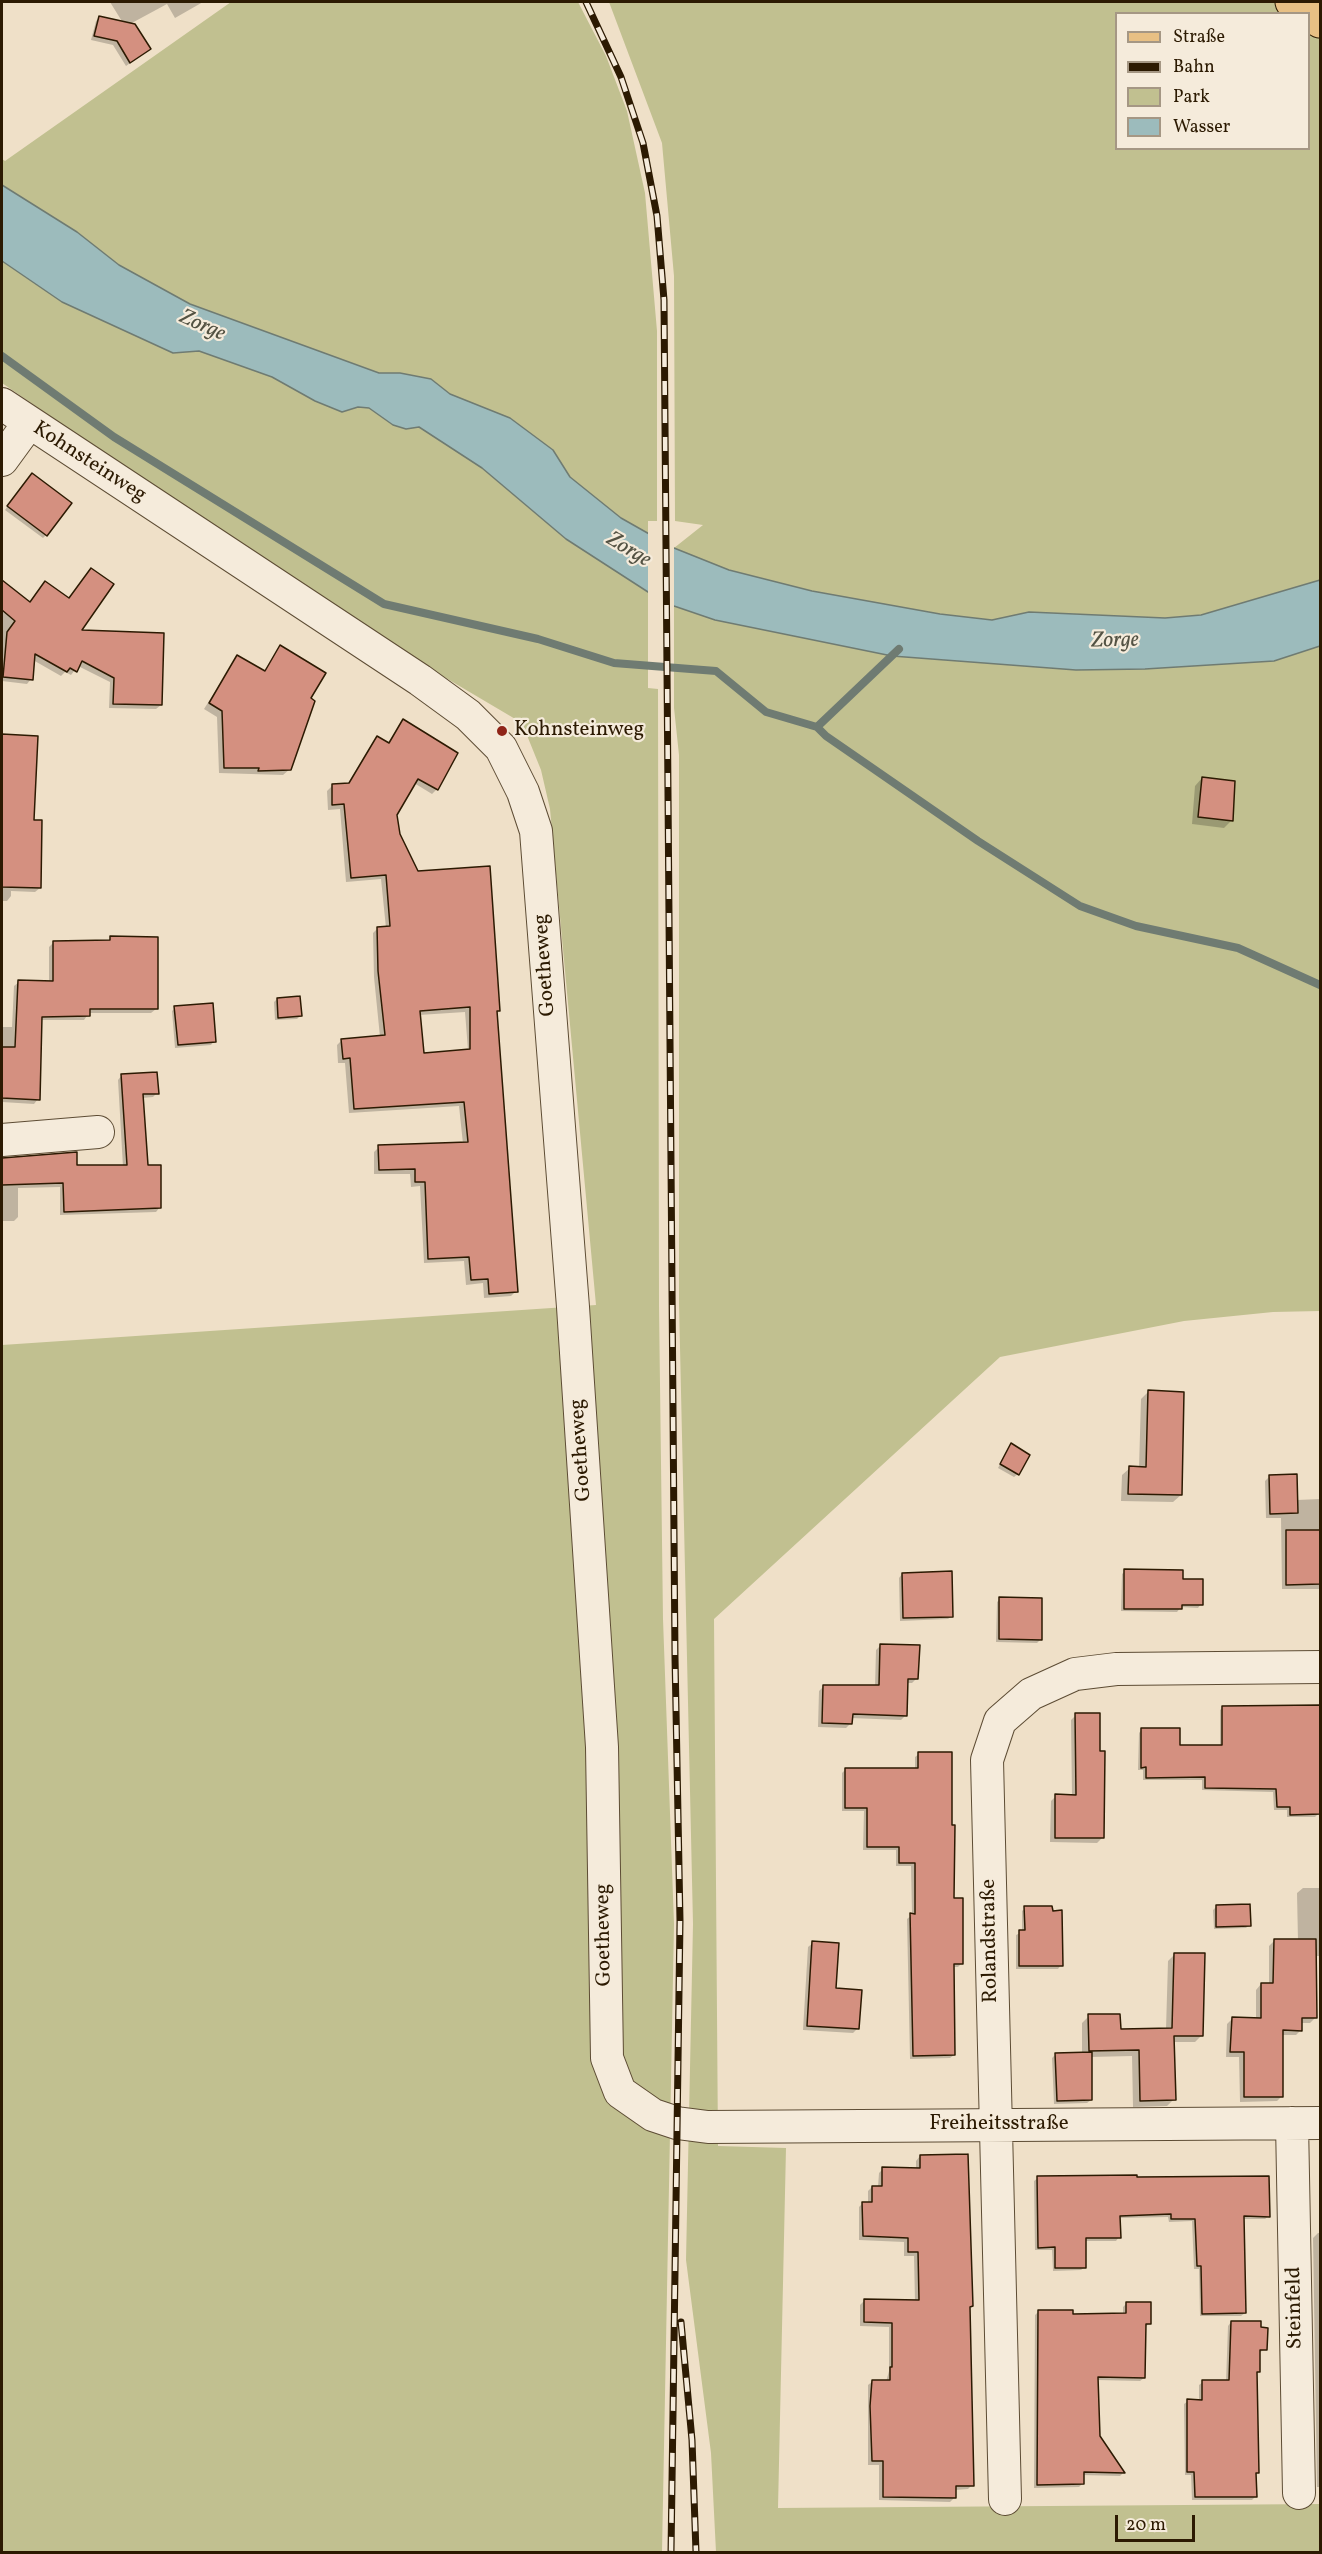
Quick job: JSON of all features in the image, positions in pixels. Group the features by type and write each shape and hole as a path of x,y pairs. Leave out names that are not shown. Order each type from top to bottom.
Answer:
{"main road":[{"path":"1292,2 1307,12"}],"street":[{"name":"Kohnsteinweg","path":"2,404 420,680 468,715 501,748"},
{"path":"2,460 29,423"},
{"name":"Goetheweg","path":"501,748 523,792 536,831 573,1319 602,1747 607,2058 620,2092 653,2115 677,2123"},
{"path":"2,1140 98,1132"},
{"name":"Rolandstraße","path":"1005,2499 987,1760 1000,1721 1031,1694 1075,1674 1116,1669 1320,1667"},
{"name":"Freiheitsstraße","path":"677,2123 708,2127 1306,2123"},
{"name":"Steinfeld","path":"1299,2493 1306,2123"}],"green space":[{"path":"231,2 578,2 606,56 627,111 645,193 657,331 657,521 648,521 648,534 621,518 570,477 553,450 510,418 450,394 431,379 400,373 379,373 190,304 119,265 77,232 2,185 2,159 5,161"},
{"path":"609,2 1320,2 1320,580 1201,615 1165,618 1029,612 992,620 940,614 812,591 729,570 674,548 703,525 675,521 674,276 662,143"},
{"path":"2,261 62,302 173,353 199,351 272,377 315,401 342,412 358,407 370,408 393,425 406,429 419,426 482,468 566,539 648,592 648,688 658,689 659,1306 663,1619 674,1924 662,2552 2,2552 2,1345 596,1305 550,809 541,770 522,723 341,616 2,383"},
{"path":"674,606 715,620 892,656 1076,670 1145,669 1273,661 1320,646 1320,1311 1273,1312 1184,1321 1000,1357 714,1619 718,2146 786,2148 778,2508 1320,2504 1320,2552 716,2552 711,2453 686,2260 693,1924 679,1303 679,755 674,708"}],"water":[{"name":"Zorge","path":"2,185 77,232 119,265 190,304 379,373 400,373 431,379 450,394 510,418 553,450 570,477 621,518 674,548 729,570 812,591 940,614 992,620 1029,612 1165,618 1201,615 1320,580 1320,646 1274,661 1145,669 1076,670 892,656 715,620 674,606 648,592 566,539 482,468 419,427 406,429 393,425 369,408 358,407 342,412 315,401 272,377 199,351 173,353 62,302 2,261"}],"pier":[{"path":"648,531 674,544 674,609 648,595"}],"building":[{"path":"99,16 135,24 151,49 130,63 117,41 94,36"},
{"path":"32,473 72,503 47,536 7,506"},
{"path":"91,568 114,584 82,630 164,633 162,705 113,704 114,678 82,661 77,672 70,668 67,672 35,654 33,680 3,677 7,632 15,621 2,610 2,580 30,602 45,581 69,598"},
{"path":"280,645 326,673 311,698 315,701 291,770 258,771 259,768 224,768 222,711 209,703 237,655 265,671"},
{"path":"403,719 458,753 438,790 418,779 397,815 400,834 418,871 490,866 500,1011 497,1011 518,1292 489,1294 488,1279 471,1280 469,1257 428,1259 425,1182 415,1182 415,1169 379,1170 378,1145 468,1142 464,1102 354,1109 350,1058 343,1059 341,1039 385,1035 378,971 377,927 390,926 386,875 351,878 344,804 332,805 332,784 349,783 377,736 389,743","holes":["470,1007 470,1049 424,1053 420,1011"]},
{"path":"2,734 38,736 34,820 42,820 41,888 2,887"},
{"path":"1202,777 1235,781 1233,821 1198,817"},
{"path":"110,936 158,937 158,1009 90,1009 90,1016 42,1017 40,1100 2,1098 2,1047 15,1047 18,980 53,981 53,941 110,940"},
{"path":"300,996 302,1016 278,1018 277,998"},
{"path":"213,1003 216,1042 178,1045 174,1006"},
{"path":"157,1072 159,1094 143,1094 148,1165 161,1165 161,1208 64,1212 63,1183 2,1185 2,1158 77,1152 77,1165 127,1165 121,1074"},
{"path":"1148,1390 1184,1392 1182,1495 1128,1494 1129,1466 1146,1467"},
{"path":"1011,1443 1030,1455 1019,1475 1000,1464"},
{"path":"1297,1474 1298,1513 1270,1514 1269,1475"},
{"path":"1286,1530 1320,1530 1320,1584 1286,1585"},
{"path":"1124,1569 1183,1570 1183,1579 1203,1579 1203,1605 1182,1605 1182,1609 1124,1609"},
{"path":"952,1571 953,1617 903,1618 902,1573"},
{"path":"999,1597 1042,1598 1042,1640 999,1639"},
{"path":"880,1644 920,1645 918,1679 908,1679 907,1716 853,1714 852,1724 822,1723 823,1685 879,1685"},
{"path":"1320,1705 1320,1814 1290,1815 1290,1807 1277,1807 1276,1789 1205,1788 1205,1777 1146,1778 1146,1767 1141,1768 1141,1728 1180,1728 1180,1745 1222,1745 1222,1706"},
{"path":"1075,1713 1100,1713 1100,1751 1105,1751 1104,1838 1055,1838 1055,1794 1076,1795"},
{"path":"918,1752 952,1752 952,1825 955,1825 954,1898 963,1898 963,1964 954,1964 955,2055 913,2056 910,1913 915,1914 915,1863 899,1863 899,1847 867,1847 867,1808 845,1808 845,1768 918,1768"},
{"path":"1250,1904 1251,1926 1216,1927 1216,1905"},
{"path":"1024,1906 1052,1906 1053,1911 1062,1910 1063,1966 1019,1966 1019,1930 1025,1930"},
{"path":"1274,1939 1316,1939 1317,2018 1302,2018 1302,2031 1283,2030 1283,2097 1244,2097 1244,2052 1230,2052 1232,2017 1261,2018 1261,1983 1273,1983"},
{"path":"812,1941 839,1943 836,1988 862,1990 859,2029 807,2026"},
{"path":"1174,1953 1205,1953 1203,2036 1174,2036 1176,2100 1140,2101 1139,2050 1089,2051 1088,2014 1120,2014 1121,2029 1172,2028"},
{"path":"1092,2052 1092,2100 1057,2101 1055,2053"},
{"path":"968,2154 973,2306 970,2307 974,2486 956,2486 956,2498 883,2497 883,2461 872,2461 870,2406 872,2380 890,2380 892,2323 864,2322 864,2299 919,2300 918,2252 908,2252 908,2238 863,2236 862,2202 872,2202 872,2186 882,2186 882,2167 920,2168 920,2155"},
{"path":"1137,2175 1137,2177 1269,2176 1270,2217 1244,2216 1246,2313 1202,2314 1201,2266 1197,2266 1195,2219 1171,2219 1171,2214 1120,2216 1121,2238 1086,2238 1086,2268 1055,2268 1055,2247 1038,2248 1037,2176"},
{"path":"1126,2302 1151,2302 1151,2324 1146,2324 1145,2378 1098,2377 1100,2436 1125,2473 1084,2472 1084,2484 1037,2485 1038,2310 1073,2310 1073,2314 1126,2313"},
{"path":"1231,2321 1261,2321 1261,2327 1268,2328 1267,2350 1260,2350 1260,2372 1257,2372 1259,2473 1256,2473 1257,2497 1195,2497 1194,2472 1187,2472 1187,2399 1202,2400 1202,2380 1229,2380"}],"waterway":[{"path":"2,356 114,437 384,604 538,639 614,663 716,671 766,712 817,727 826,736 978,841 1080,906 1136,926 1238,948 1320,985"},
{"path":"817,727 899,649"}],"railway":[{"path":"586,2 621,77 643,143 657,216 664,300 675,1657 680,1921 671,2552"},
{"path":"681,2322 692,2440 696,2552"}],"place":[{"name":"Kohnsteinweg","path":"502,731"}]}
